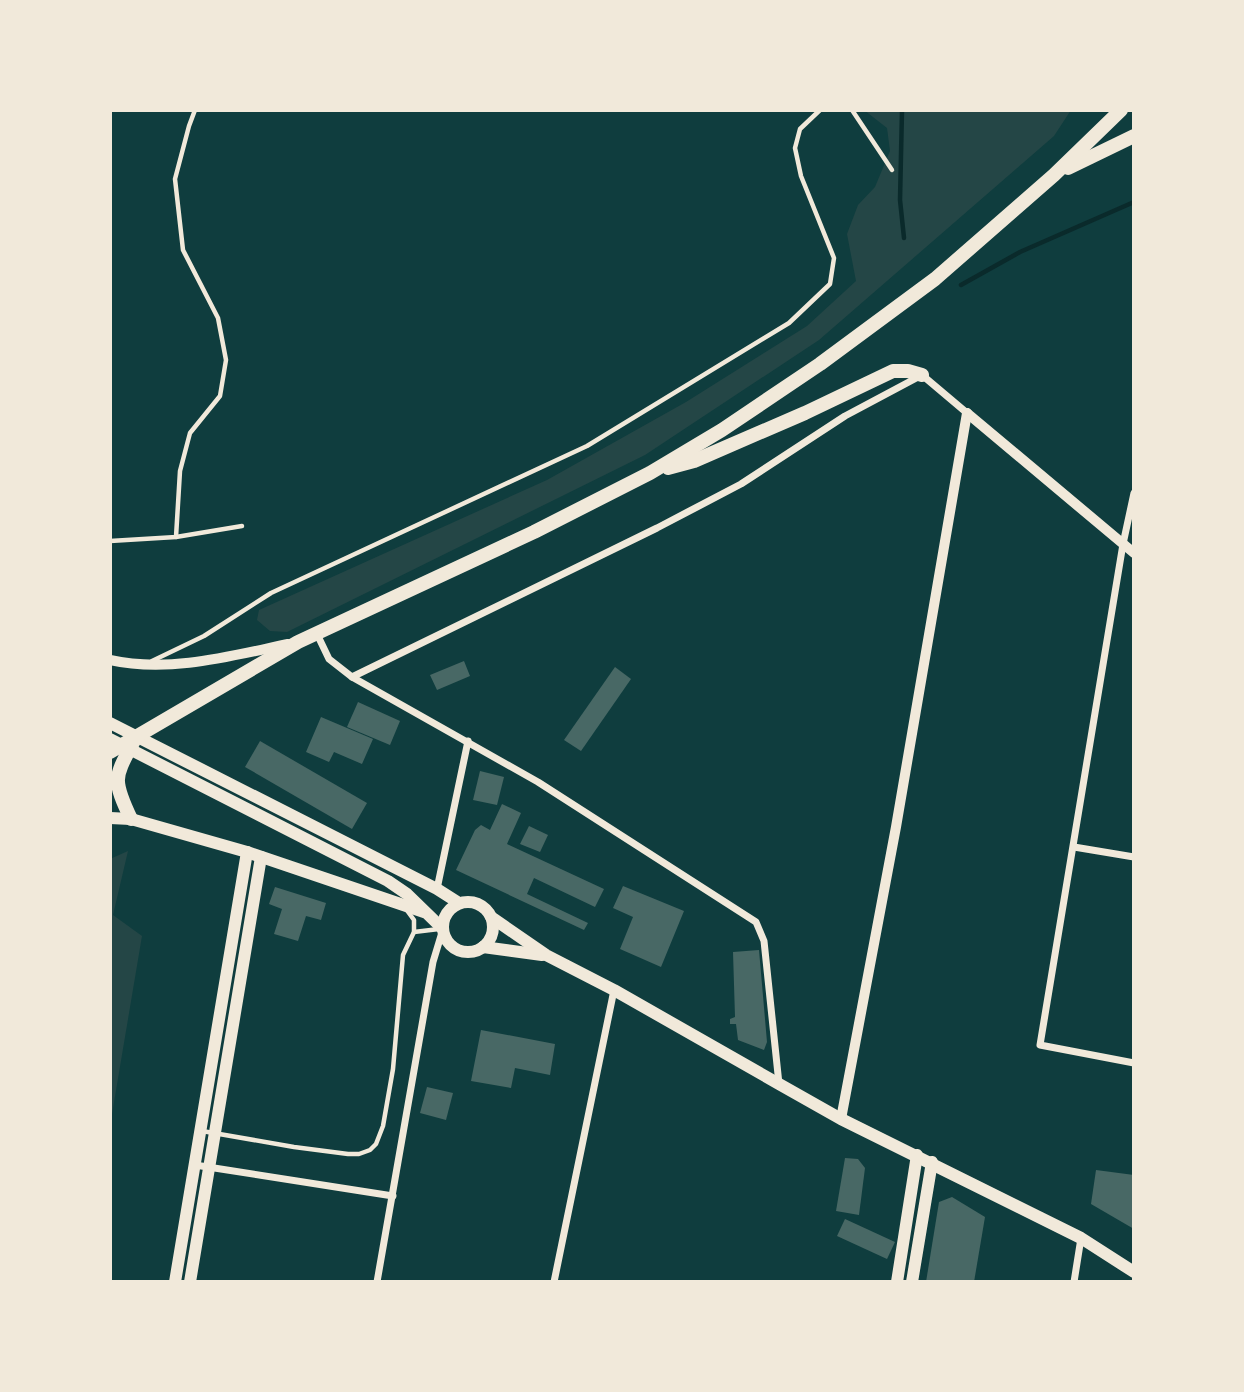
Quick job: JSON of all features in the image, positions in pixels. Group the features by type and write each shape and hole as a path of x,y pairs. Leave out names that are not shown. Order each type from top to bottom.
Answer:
{"highway":[{"path":"1101,131 1105,110"},
{"path":"110,752 138,733 298,642 534,532 650,473 722,430 820,364 935,279 1054,175 1121,110"},
{"path":"1054,175 1134,136"},
{"path":"650,473 694,461 893,371 922,375"},
{"path":"131,819 118,790 117,777 118,769 138,733"}],"main road":[{"path":"110,723 437,889 459,903"},
{"path":"110,739 388,881 407,894 443,929 446,939 453,947 473,951 488,943 493,930 491,916"},
{"path":"110,818 131,819 247,852 424,913"},
{"path":"175,1282 247,852"},
{"path":"190,1282 261,857"},
{"path":"443,929 449,911 459,903 478,904 546,955 614,990 841,1118 1081,1238 1134,1272"},
{"path":"483,947 546,955"},
{"path":"897,1282 917,1155"},
{"path":"912,1282 932,1162"}],"street":[{"path":"352,677 741,484 845,416 922,375 1134,554"},
{"path":"841,1118 899,813 967,413"},
{"path":"1134,493 1122,544 1040,1045 1134,1063"},
{"path":"316,634 329,659 352,677 538,782 756,922 764,941 779,1084"},
{"path":"110,660 141,666 211,660 298,642"},
{"path":"437,889 468,741"},
{"path":"1073,847 1134,857"},
{"path":"377,1282 433,961 443,929"},
{"path":"554,1282 614,990"},
{"path":"195,1165 393,1196"},
{"path":"1074,1282 1081,1238"}],"lane":[{"path":"176,537 180,471 190,433 220,396 226,360 218,318 183,250 175,179 195,110"},
{"path":"141,666 204,636 271,593 587,446 789,323 830,284 834,258 801,176 795,148 800,129 820,110"},
{"path":"852,110 892,170"},
{"path":"110,541 176,537 242,526"},
{"path":"201,1131 348,1154 359,1154 370,1150 376,1144 383,1126 393,1069 402,955 414,932 414,920 403,906"},
{"path":"414,932 443,929"}],"shaded area":[{"path":"864,110 1071,110 1054,136 819,340 645,455 287,632 270,631 257,620 259,610 547,480 686,402 807,326 856,281 847,234 858,205 875,187 890,151 887,128"},
{"path":"128,851 113,915 142,936 110,1126 110,859"}],"building":[{"path":"464,661 470,676 437,690 430,675"},
{"path":"615,667 631,679 581,751 564,740"},
{"path":"358,702 400,721 390,745 347,727"},
{"path":"321,717 373,739 362,764 334,752 329,762 306,752"},
{"path":"260,741 367,803 352,829 245,767"},
{"path":"480,771 504,777 497,805 473,800"},
{"path":"502,804 521,813 507,844 604,889 595,907 534,878 527,894 588,923 584,930 456,870 475,830 481,825 490,830"},
{"path":"529,826 548,835 540,852 520,844"},
{"path":"623,886 684,911 661,967 620,949 633,917 613,908"},
{"path":"275,887 326,903 321,920 306,916 298,941 274,934 282,909 269,904"},
{"path":"759,950 767,1042 764,1050 738,1040 736,1024 730,1024 730,1019 735,1017 733,952"},
{"path":"481,1030 555,1044 550,1075 515,1068 511,1088 471,1081"},
{"path":"427,1087 453,1093 446,1120 420,1113"},
{"path":"845,1158 858,1159 865,1168 859,1215 836,1211"},
{"path":"1096,1170 1134,1175 1134,1229 1091,1204"},
{"path":"952,1197 985,1217 974,1282 926,1282 939,1202"},
{"path":"845,1219 895,1242 887,1259 837,1236"}],"waterway":[{"path":"902,110 900,200 904,238"},
{"path":"961,285 1020,252 1134,202"}]}
